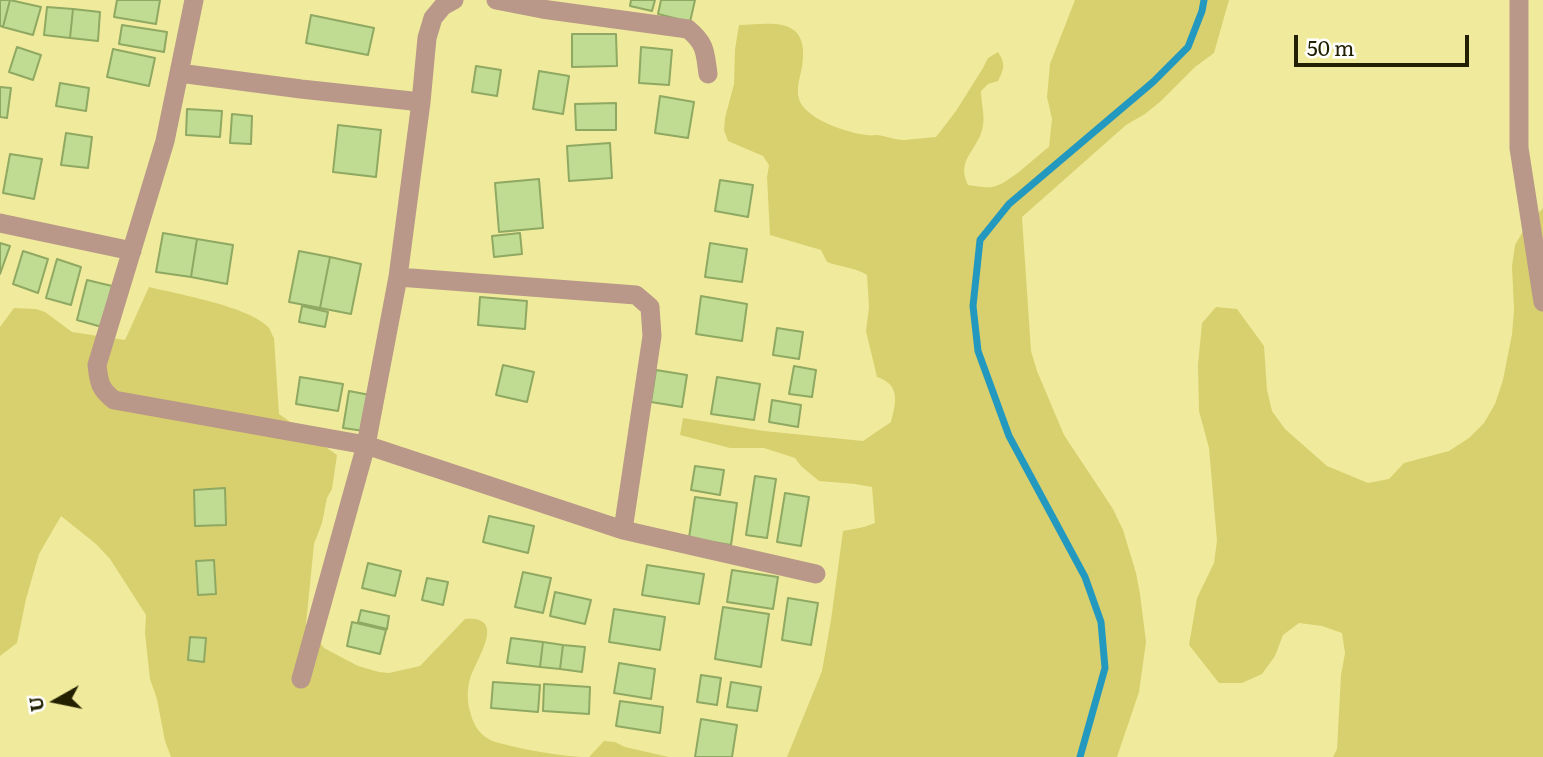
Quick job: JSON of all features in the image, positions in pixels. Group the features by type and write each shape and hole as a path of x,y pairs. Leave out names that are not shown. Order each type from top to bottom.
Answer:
{"street":[{"path":"194,0 165,141 97,365 104,393 114,400 366,445 623,530 816,574"},
{"path":"301,679 366,445 398,277 427,38 433,18 443,6 454,0"},
{"path":"496,0 688,29 699,38 705,51 708,74"},
{"path":"1520,0 1518,148 1543,302"},
{"path":"179,73 421,102"},
{"path":"0,223 132,251"},
{"path":"398,277 636,295 650,307 652,336 623,530"}],"shaded area":[{"path":"1075,0 1229,0 1214,53 1195,67 1161,101 1126,125 1022,217 1031,351 1037,371 1064,435 1113,509 1123,530 1140,594 1146,642 1139,692 1117,757 787,757 822,671 843,531 875,523 872,487 819,481 795,458 764,448 730,448 680,435 683,418 764,431 863,441 891,422 895,395 885,380 877,377 866,331 869,307 867,275 827,262 821,250 770,235 767,177 769,165 763,156 728,141 724,130 725,118 734,84 739,25 777,24 795,31 801,39 803,51 798,95 809,113 828,124 849,131 901,140 936,137 956,111 988,58 998,52 1003,70 998,81 988,84 981,91 983,125 964,169 968,185 989,187 1006,181 1049,147 1052,119 1047,97 1050,64"},
{"path":"1543,208 1543,757 1333,757 1337,749 1341,675 1345,653 1342,633 1322,626 1299,623 1283,635 1275,656 1262,674 1242,683 1219,683 1189,645 1197,598 1214,563 1217,541 1209,448 1199,411 1198,365 1202,323 1216,307 1237,309 1264,346 1267,390 1272,411 1285,429 1327,466 1368,483 1389,479 1404,463 1449,451 1469,438 1484,423 1495,404 1503,380 1512,334 1512,266 1515,245 1526,226"},
{"path":"149,287 231,308 260,320 269,328 274,338 279,414 337,455 332,489 314,544 306,624 324,648 358,666 389,673 420,666 465,619 478,620 485,624 486,641 470,679 468,703 478,730 489,739 507,745 582,757 171,757 150,679 145,633 146,615 110,559 61,516 39,554 17,643 0,656 0,327 14,308 36,309 45,312 72,332 125,340"},
{"path":"604,741 615,742 625,747 669,757 589,757"}],"building":[{"path":"0,0 10,0 3,27 0,26"},
{"path":"10,0 41,7 33,35 3,27"},
{"path":"117,0 160,0 156,24 114,17"},
{"path":"631,0 655,0 652,11 630,6"},
{"path":"661,0 695,0 690,22 658,14"},
{"path":"47,7 73,9 70,38 44,35"},
{"path":"73,9 100,12 98,41 70,38"},
{"path":"311,15 374,28 368,55 306,43"},
{"path":"122,25 167,32 164,52 119,44"},
{"path":"572,34 616,34 617,66 572,67"},
{"path":"17,47 41,55 33,80 9,72"},
{"path":"641,47 672,50 669,85 639,83"},
{"path":"113,49 155,58 149,86 107,77"},
{"path":"476,66 501,70 497,96 472,92"},
{"path":"539,71 569,76 563,114 533,109"},
{"path":"60,83 89,88 86,111 56,106"},
{"path":"0,87 11,88 7,118 0,117"},
{"path":"660,96 694,102 688,138 655,133"},
{"path":"616,103 616,130 576,130 575,104"},
{"path":"187,109 222,111 220,137 186,135"},
{"path":"232,114 252,116 251,144 230,143"},
{"path":"338,125 381,130 376,177 333,172"},
{"path":"66,133 92,137 88,168 61,165"},
{"path":"610,143 612,178 569,181 567,146"},
{"path":"10,154 42,159 34,199 3,193"},
{"path":"539,179 543,228 499,232 495,183"},
{"path":"720,180 753,185 748,217 715,211"},
{"path":"163,233 197,239 191,277 156,272"},
{"path":"520,233 522,254 494,257 492,236"},
{"path":"197,239 233,245 227,284 191,277"},
{"path":"0,243 10,246 0,274"},
{"path":"710,243 747,249 742,282 705,277"},
{"path":"23,251 48,259 38,293 13,284"},
{"path":"299,251 330,257 320,308 289,302"},
{"path":"330,257 361,264 351,314 320,308"},
{"path":"57,259 81,267 71,305 46,298"},
{"path":"87,280 112,286 102,327 77,320"},
{"path":"701,296 747,304 742,341 696,334"},
{"path":"480,297 527,301 525,329 478,325"},
{"path":"302,306 328,312 325,327 299,322"},
{"path":"777,328 803,332 799,359 773,355"},
{"path":"503,365 534,372 527,402 496,395"},
{"path":"794,366 816,370 812,397 789,394"},
{"path":"656,370 687,375 682,407 651,402"},
{"path":"300,377 343,384 338,411 296,404"},
{"path":"717,377 760,384 754,420 711,414"},
{"path":"349,391 370,395 364,431 343,428"},
{"path":"772,400 801,405 798,427 769,422"},
{"path":"695,466 724,470 720,495 691,490"},
{"path":"755,476 776,479 767,538 746,535"},
{"path":"225,488 226,525 195,526 194,490"},
{"path":"785,493 809,497 801,546 777,542"},
{"path":"695,497 737,503 731,545 689,538"},
{"path":"489,516 534,526 528,553 483,542"},
{"path":"214,560 216,594 198,595 196,561"},
{"path":"368,563 401,571 395,596 362,588"},
{"path":"647,565 704,574 699,604 642,595"},
{"path":"732,570 778,577 773,609 727,602"},
{"path":"523,572 551,578 543,613 515,607"},
{"path":"427,578 448,582 443,605 422,600"},
{"path":"555,592 591,600 585,624 550,616"},
{"path":"788,598 818,603 811,645 782,640"},
{"path":"723,607 769,614 761,667 715,659"},
{"path":"614,609 665,617 660,650 609,642"},
{"path":"361,610 389,616 387,629 358,622"},
{"path":"352,622 386,630 380,654 347,646"},
{"path":"190,637 206,638 204,662 188,660"},
{"path":"511,638 543,642 540,667 507,663"},
{"path":"543,642 563,645 560,669 540,667"},
{"path":"563,645 585,647 582,672 560,669"},
{"path":"619,663 655,669 651,699 614,693"},
{"path":"701,675 721,678 717,705 697,702"},
{"path":"493,682 540,685 538,712 491,708"},
{"path":"731,682 761,687 757,711 727,707"},
{"path":"544,684 590,687 589,714 543,711"},
{"path":"620,701 663,707 660,733 616,726"},
{"path":"701,719 737,725 732,757 695,757"}],"waterway":[{"path":"1080,757 1105,668 1101,622 1085,577 1009,436 978,351 973,306 980,240 1009,204 1153,82 1188,47 1204,0"}]}
